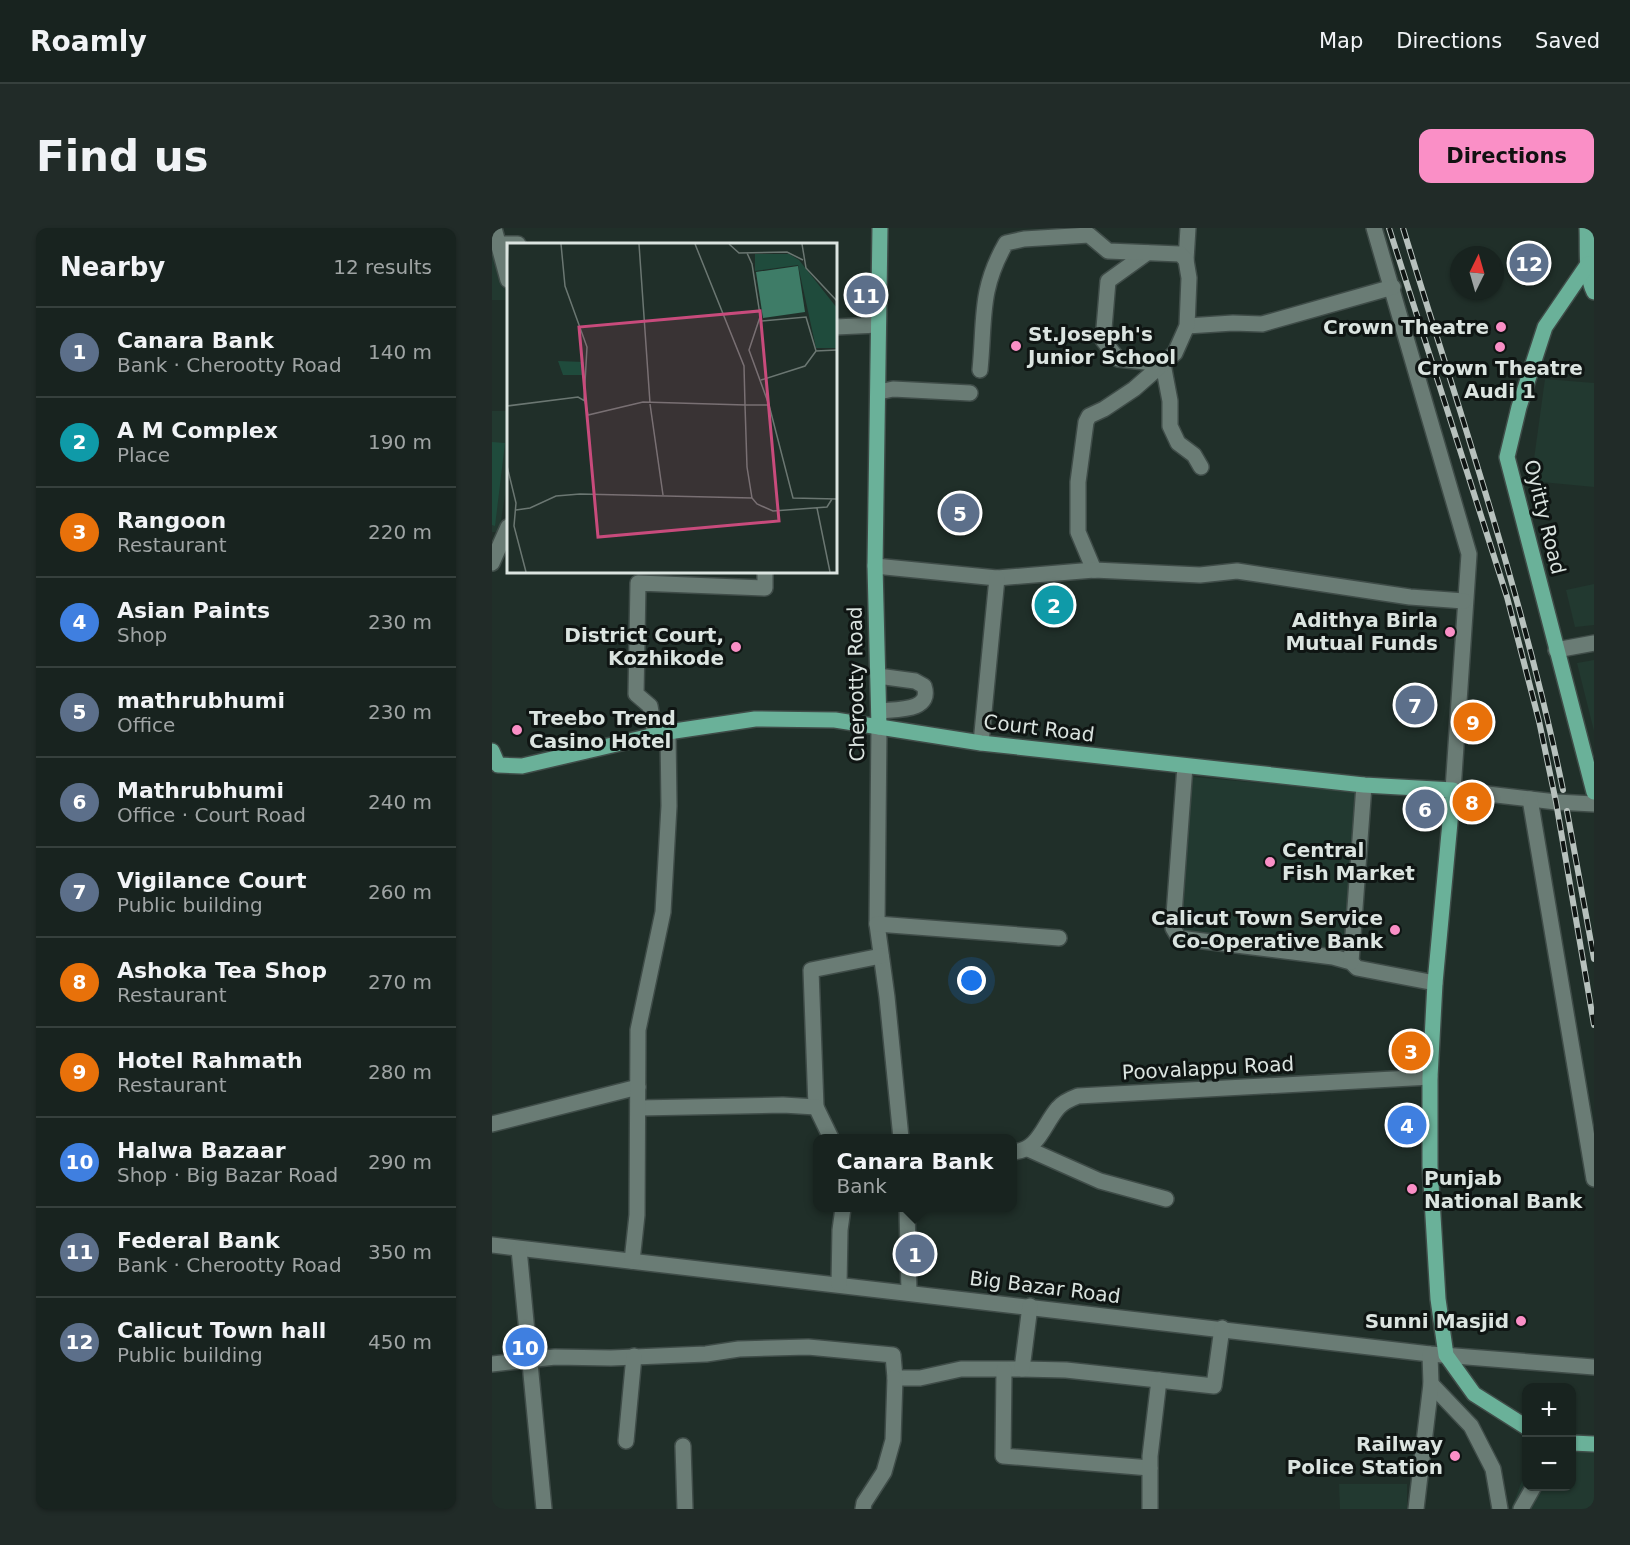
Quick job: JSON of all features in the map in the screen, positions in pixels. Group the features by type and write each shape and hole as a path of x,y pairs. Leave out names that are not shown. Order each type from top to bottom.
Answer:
{"main road":[{"name":"Cherootty Road","path":"879,727 875,566 880,228"},
{"path":"1587,228 1588,264 1594,292"},
{"name":"Oyitty Road","path":"1588,264 1545,327 1519,407 1507,457 1594,792"},
{"name":"Court Road","path":"494,763 522,766 661,734 755,719 835,720 981,743 1364,785 1453,790"},
{"path":"1453,790 1435,982 1431,1077 1431,1177 1438,1299 1446,1355 1474,1394 1522,1424"},
{"path":"1576,1443 1594,1444"}],"street":[{"path":"494,228 507,276"},
{"path":"1094,570 1078,532 1078,482 1086,422 1089,416 1104,410 1134,389 1175,353 1187,326 1188,228"},
{"path":"1374,228 1393,287 1468,554 1453,790"},
{"path":"980,370 982,315 988,284 994,264 1006,243 1024,239 1089,235 1108,251 1180,254 1186,260"},
{"path":"499,244 507,244"},
{"path":"1147,253 1108,281 1103,340 1118,359 1163,364"},
{"path":"1187,326 1262,324 1393,287"},
{"path":"837,327 878,325"},
{"path":"1163,364 1170,401 1170,426 1178,443 1194,455 1201,467"},
{"path":"879,392 893,389 970,393"},
{"path":"492,563 497,542 507,528"},
{"path":"875,566 997,578 1094,570 1200,576 1237,571 1410,597 1464,602"},
{"path":"632,1261 637,1215 638,1030 663,912 669,806 661,734 650,706 636,694 638,583 765,588 765,573"},
{"path":"981,743 997,578"},
{"path":"1556,650 1594,644"},
{"path":"878,676 915,681 924,686 926,696 924,701 916,706 879,711"},
{"name":"Cherootty Road","path":"879,727 877,924 901,1134"},
{"path":"1185,766 1173,928 1179,938 1334,957 1351,962 1357,968 1435,982"},
{"path":"1351,962 1364,785"},
{"name":"Court Road","path":"1453,790 1594,804"},
{"path":"1530,799 1594,1179"},
{"path":"877,924 1059,938"},
{"path":"829,1134 816,1107 811,970 880,956"},
{"name":"Poovalappu Road","path":"1020,1150 1041,1134 1058,1107 1078,1096 1431,1077"},
{"path":"492,1124 638,1087"},
{"path":"639,1108 783,1105 816,1107"},
{"path":"1020,1150 1100,1181 1166,1199"},
{"path":"839,1284 842,1212"},
{"path":"907,1212 909,1292"},
{"name":"Big Bazar Road","path":"492,1245 1222,1328 1430,1354 1594,1367"},
{"path":"519,1249 543,1509"},
{"path":"1022,1369 1030,1306"},
{"path":"895,1378 920,1378 961,1369 1066,1370 1214,1386 1222,1328"},
{"path":"492,1364 555,1357 706,1354 739,1349 808,1347 893,1355 895,1378 893,1440 884,1472 864,1503 863,1509"},
{"path":"1416,1509 1431,1383 1430,1354"},
{"path":"626,1441 634,1356"},
{"path":"1004,1370 1003,1456 1150,1468"},
{"path":"1150,1509 1150,1468 1159,1380"},
{"path":"1431,1383 1471,1426 1493,1468 1500,1509"},
{"path":"683,1446 685,1509"},
{"path":"1521,1509 1531,1491"}],"shaded area":[{"path":"492,242 507,294 507,300 492,300"},
{"path":"1545,379 1594,383 1594,487 1531,481"},
{"path":"492,411 507,411 507,484 499,532 492,532"},
{"path":"1594,584 1594,625 1575,627 1566,590"},
{"path":"1594,660 1594,731 1577,663"},
{"name":"Central Fish Market","path":"1193,777 1361,792 1347,950 1180,932"},
{"path":"1576,1452 1594,1452 1594,1509 1511,1509 1522,1481 1522,1491 1576,1491"},
{"path":"1339,1484 1407,1484 1407,1509 1340,1509"}],"green space":[{"path":"492,442 505,443 495,526 492,525"}],"railway":[{"path":"1389,228 1507,597 1539,721 1556,802 1594,1025"},
{"path":"1403,228 1510,577 1530,648 1563,790"},
{"path":"1567,811 1594,959"}],"place":[{"name":"Calicut Town hall","path":"1529,263"},
{"name":"Federal Bank","path":"866,295"},
{"name":"Crown Theatre","path":"1501,327"},
{"name":"St.Joseph's Junior School","path":"1016,346"},
{"name":"Crown Theatre Audi 1","path":"1500,347"},
{"name":"mathrubhumi","path":"960,513"},
{"name":"A M Complex","path":"1054,605"},
{"name":"Adithya Birla Mutual Funds","path":"1450,632"},
{"name":"District Court, Kozhikode","path":"736,647"},
{"name":"Vigilance Court","path":"1415,705"},
{"name":"Hotel Rahmath","path":"1473,722"},
{"name":"Treebo Trend Casino Hotel","path":"517,730"},
{"name":"Ashoka Tea Shop","path":"1472,802"},
{"name":"Mathrubhumi","path":"1425,809"},
{"name":"Central Fish Market","path":"1270,862"},
{"name":"Calicut Town Service Co-Operative Bank","path":"1395,930"},
{"name":"Rangoon","path":"1411,1051"},
{"name":"Asian Paints","path":"1407,1125"},
{"name":"Punjab National Bank","path":"1412,1189"},
{"name":"Canara Bank","path":"915,1254"},
{"name":"Sunni Masjid","path":"1521,1321"},
{"name":"Halwa Bazaar","path":"525,1347"},
{"name":"Railway Police Station","path":"1455,1456"}]}
